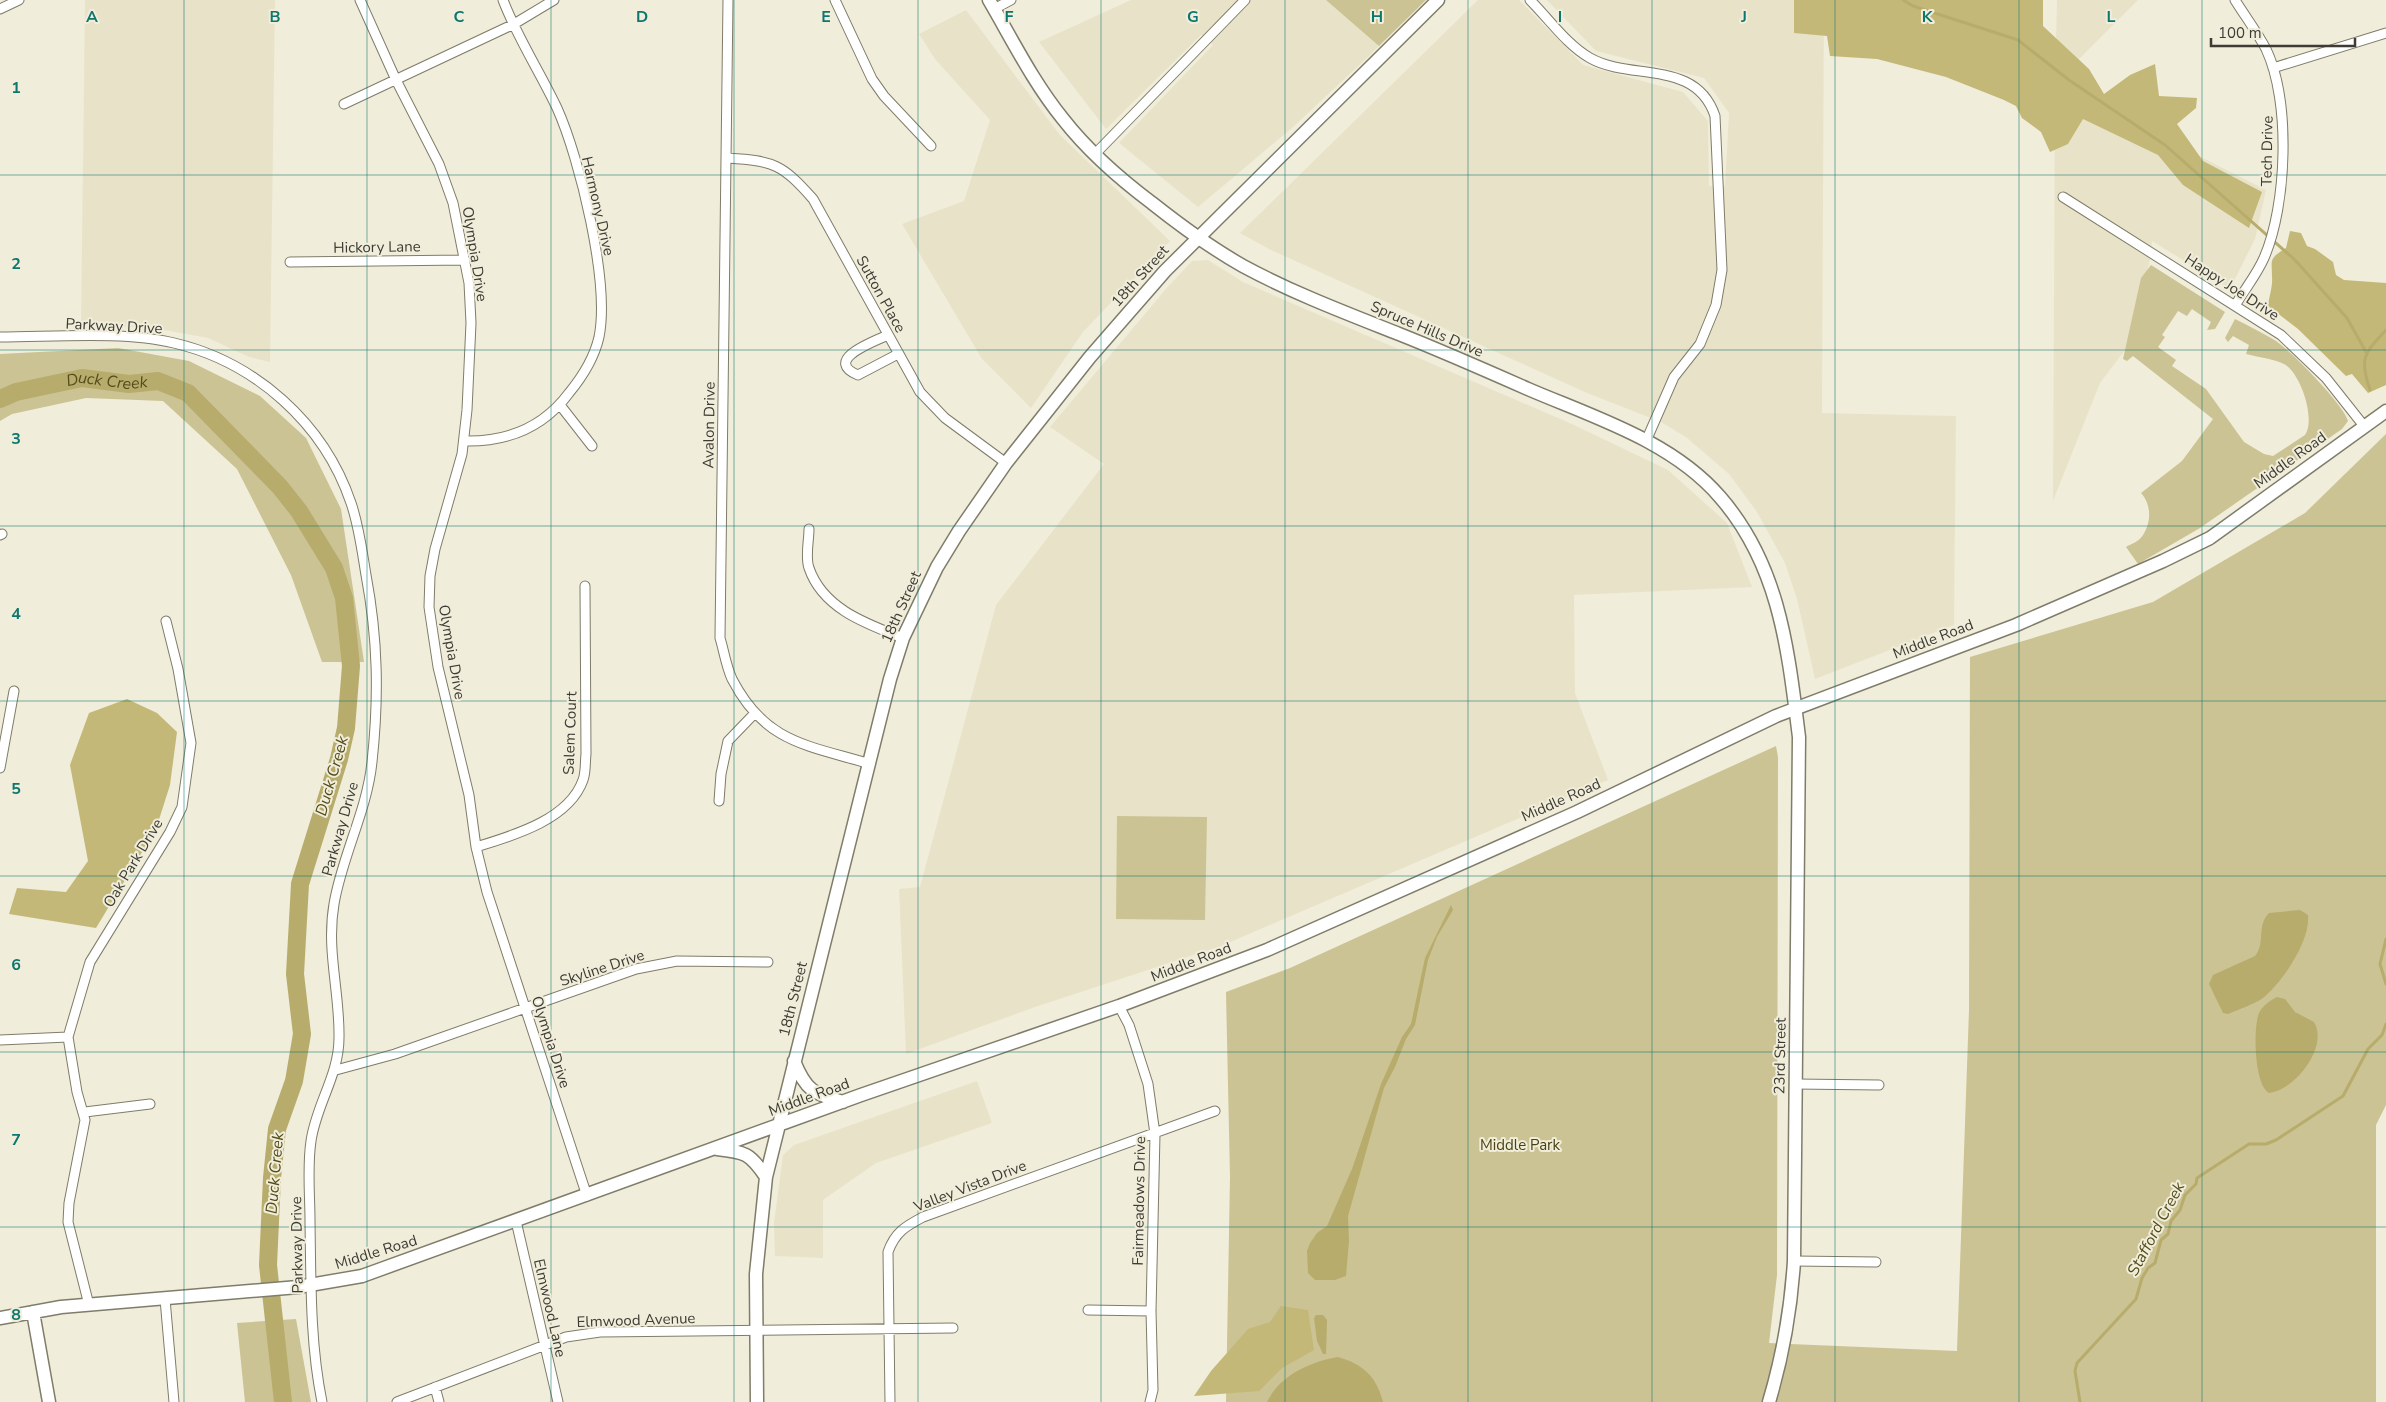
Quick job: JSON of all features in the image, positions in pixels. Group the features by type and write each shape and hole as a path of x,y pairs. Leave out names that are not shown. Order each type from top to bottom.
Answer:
{"main road":[{"name":"18th Street","path":"757,1402 757,1248 766,1177 890,679 903,638 937,567 1006,463 1105,339 1165,271 1438,0"},
{"name":"Spruce Hills Drive","path":"992,5 1022,62 1063,120 1095,154 1133,189 1198,238 1242,265 1299,294 1409,338 1646,441 1673,457 1719,495 1754,543 1774,591 1796,709"},
{"name":"Middle Road","path":"0,1318 89,1305 298,1287 362,1276 843,1102 1119,1006 1267,950 1577,812 1776,716 2016,625 2202,542 2386,411"},
{"name":"23rd Street","path":"1768,1402 1780,1364 1787,1329 1794,1261 1799,737 1796,709"},
{"path":"794,1061 806,1087 816,1094 843,1102"},
{"path":"715,1149 747,1155 755,1160 766,1177"},
{"path":"32,1312 49,1402"}],"street":[{"path":"0,8 19,0"},
{"name":"Olympia Drive","path":"360,0 396,80 439,164 453,203 469,283 471,323 464,441 435,549 430,576 429,608 438,667 469,795 476,847 487,892 587,1196"},
{"name":"Harmony Drive","path":"464,441 499,439 534,426 560,405 592,360 599,336 597,256 576,164 558,110 503,0"},
{"path":"344,104 514,24 554,0"},
{"name":"Avalon Drive","path":"728,0 728,158 720,638 731,677 754,713 765,725 792,741 870,764"},
{"path":"835,0 872,79 884,96 931,146"},
{"path":"992,5 1011,0"},
{"path":"1095,154 1245,0"},
{"path":"1530,0 1586,56 1600,63 1684,81 1702,94 1711,106 1715,116 1722,270 1716,305 1700,344 1674,377 1646,441"},
{"name":"Tech Drive","path":"2235,0 2266,49 2273,68 2283,117 2279,197 2272,235 2263,260 2236,304"},
{"path":"2273,68 2386,33"},
{"name":"Sutton Place","path":"728,158 763,162 791,174 813,199 920,392 942,415 1006,463"},
{"name":"Happy Joe Drive","path":"2063,197 2281,334 2326,378 2364,426"},
{"name":"Hickory Lane","path":"290,262 464,260"},
{"path":"888,335 851,352 847,358 847,365 851,372 858,375 898,354"},
{"name":"Parkway Drive","path":"0,336 151,339 173,343 210,355 264,384 293,409 315,434 340,476 352,504 362,547 377,653 372,764 365,802 344,865 334,904 330,945 340,1038 336,1070 325,1093 311,1140 311,1285 315,1369 322,1402"},
{"path":"560,405 592,446"},
{"path":"809,529 808,566 817,584 836,606 858,621 903,638"},
{"name":"Salem Court","path":"476,847 519,833 544,822 576,794 584,779 586,754 585,586"},
{"name":"Oak Park Drive","path":"89,1305 68,1222 69,1203 86,1120 77,1092 68,1037 90,962 170,832 182,806 191,743 180,679 166,621"},
{"path":"0,768 14,691"},
{"path":"719,801 721,774 728,741 754,713"},
{"name":"Skyline Drive","path":"336,1070 395,1054 636,969 677,961 768,962"},
{"name":"Fairmeadows Drive","path":"1119,1006 1129,1025 1148,1084 1155,1134 1151,1312 1153,1390 1150,1402"},
{"path":"0,1040 68,1037"},
{"path":"1796,1084 1879,1085"},
{"path":"85,1112 150,1104"},
{"name":"Valley Vista Drive","path":"890,1402 888,1252 896,1234 923,1216 1215,1111"},
{"name":"Elmwood Lane","path":"516,1221 558,1402"},
{"path":"1794,1261 1876,1262"},
{"path":"165,1299 174,1402"},
{"path":"1088,1310 1151,1312"},
{"name":"Elmwood Avenue","path":"397,1402 566,1337 600,1332 954,1328"},
{"path":"435,1387 439,1402"}],"shaded area":[{"path":"85,0 275,0 270,362 249,357 208,338 153,328 81,325"},
{"path":"1131,0 1423,0 1368,57 1292,128 1198,207 1119,143 1213,45 1201,35 1106,129 1039,42"},
{"path":"1478,0 1519,0 1583,65 1683,92 1708,121 1709,186 1725,186 1729,113 1704,78 1596,51 1547,0 1824,0 1822,413 1956,416 1954,625 1815,679 1797,599 1785,563 1757,512 1729,474 1687,438 1661,422 1587,393 1269,249 1240,233"},
{"path":"1794,0 2043,0 2043,26 2089,69 2104,94 2130,75 2155,64 2159,96 2197,98 2196,108 2177,124 2203,161 2262,192 2249,228 2183,185 2158,155 2083,119 2068,144 2050,152 2041,132 2022,118 2016,106 2004,100 1946,77 1877,59 1830,56 1827,36 1794,33"},
{"path":"2057,0 2138,0 2055,83 2266,190 2255,239 2230,289 2152,241 2150,260 2125,350 2100,383 2053,501 2055,82"},
{"path":"966,10 1060,135 1170,241 1083,332 1031,408 982,359 902,224 964,201 990,120 935,59 919,34"},
{"path":"2290,231 2301,233 2307,246 2315,249 2333,262 2336,275 2344,280 2386,283 2386,385 2368,393 2352,374 2346,376 2298,329 2268,306 2272,284 2272,260 2286,248"},
{"path":"1208,260 1243,282 1572,424 1668,470 1727,523 1752,587 1574,595 1575,693 1608,780 1221,946 1035,1007 906,1054 899,889 920,887 996,605 1104,464 1050,427 1165,290 1192,261"},
{"path":"127,699 157,713 177,732 170,785 156,829 96,928 9,914 17,888 66,892 88,861 70,765 89,713"},
{"path":"1451,905 1453,910 1437,937 1428,960 1415,1025 1406,1039 1384,1088 1348,1216 1349,1241 1346,1276 1335,1280 1315,1280 1308,1273 1307,1251 1317,1233 1327,1226 1352,1169 1381,1084 1402,1037 1411,1024 1425,958"},
{"path":"2300,910 2308,915 2308,925 2300,948 2286,972 2263,998 2228,1014 2223,1013 2209,984 2213,975 2255,956 2260,946 2263,923 2269,913"},
{"path":"2277,997 2285,999 2295,1012 2314,1022 2317,1032 2317,1043 2307,1066 2299,1076 2279,1090 2269,1093 2264,1088 2260,1079 2256,1055 2256,1030 2260,1010"},
{"path":"977,1081 992,1123 876,1163 823,1200 823,1258 775,1256 774,1223 783,1155 794,1145"},
{"path":"1281,1306 1308,1310 1314,1350 1282,1368 1259,1391 1194,1396 1211,1371 1248,1329 1270,1322"},
{"path":"1316,1315 1323,1315 1327,1320 1326,1354 1323,1354 1317,1341 1314,1318"},
{"path":"1338,1357 1355,1363 1368,1373 1377,1385 1383,1402 1267,1402 1280,1384 1297,1371 1317,1362"}],"green space":[{"path":"1326,0 1426,0 1379,46"},
{"path":"2151,265 2225,312 2215,329 2207,330 2211,322 2192,309 2187,316 2178,311 2162,335 2165,337 2158,347 2176,360 2172,366 2206,389 2244,442 2264,454 2273,456 2305,435 2309,419 2308,408 2301,386 2290,369 2280,362 2246,354 2249,345 2233,336 2228,342 2225,338 2235,319 2276,341 2293,355 2337,403 2348,421 2342,429 2200,528 2138,564 2126,547 2140,539 2148,525 2149,508 2141,493 2182,461 2213,419 2133,356 2127,361 2123,359 2141,278"},
{"path":"118,348 189,361 260,396 306,438 341,509 364,662 322,662 291,575 237,469 163,401 86,398 12,414 0,421 0,354"},
{"name":"Middle Park","path":"2386,434 2386,1105 2376,1125 2376,1402 1226,1402 1230,1177 1226,992 1290,968 1776,746 1778,757 1777,1275 1769,1343 1957,1351 1969,1010 1970,657 2153,602 2305,513"},
{"path":"1117,816 1207,817 1205,920 1116,919"},
{"path":"296,1319 311,1402 245,1402 237,1323"}],"waterway":[{"path":"1903,0 1913,6 2018,40 2069,80 2165,145 2295,260 2347,318 2366,352"},
{"name":"Stafford Creek","path":"2370,390 2364,363 2368,351 2386,330"},
{"name":"Duck Creek","path":"0,399 16,392 82,378 129,384 158,381 188,393 280,487 299,511 334,568 344,598 351,666 346,728 339,759 300,884 295,974 302,1034 294,1081 277,1129 272,1178 268,1265 283,1402"},
{"name":"Stafford Creek","path":"2386,939 2380,964 2386,984"},
{"name":"Stafford Creek","path":"2080,1402 2075,1371 2077,1363 2136,1299 2142,1278 2148,1268 2155,1263 2161,1240 2168,1234 2171,1221 2180,1210 2185,1195 2196,1184 2197,1178 2249,1144 2266,1144 2276,1140 2343,1096 2368,1049 2382,1035 2386,1024"}]}
